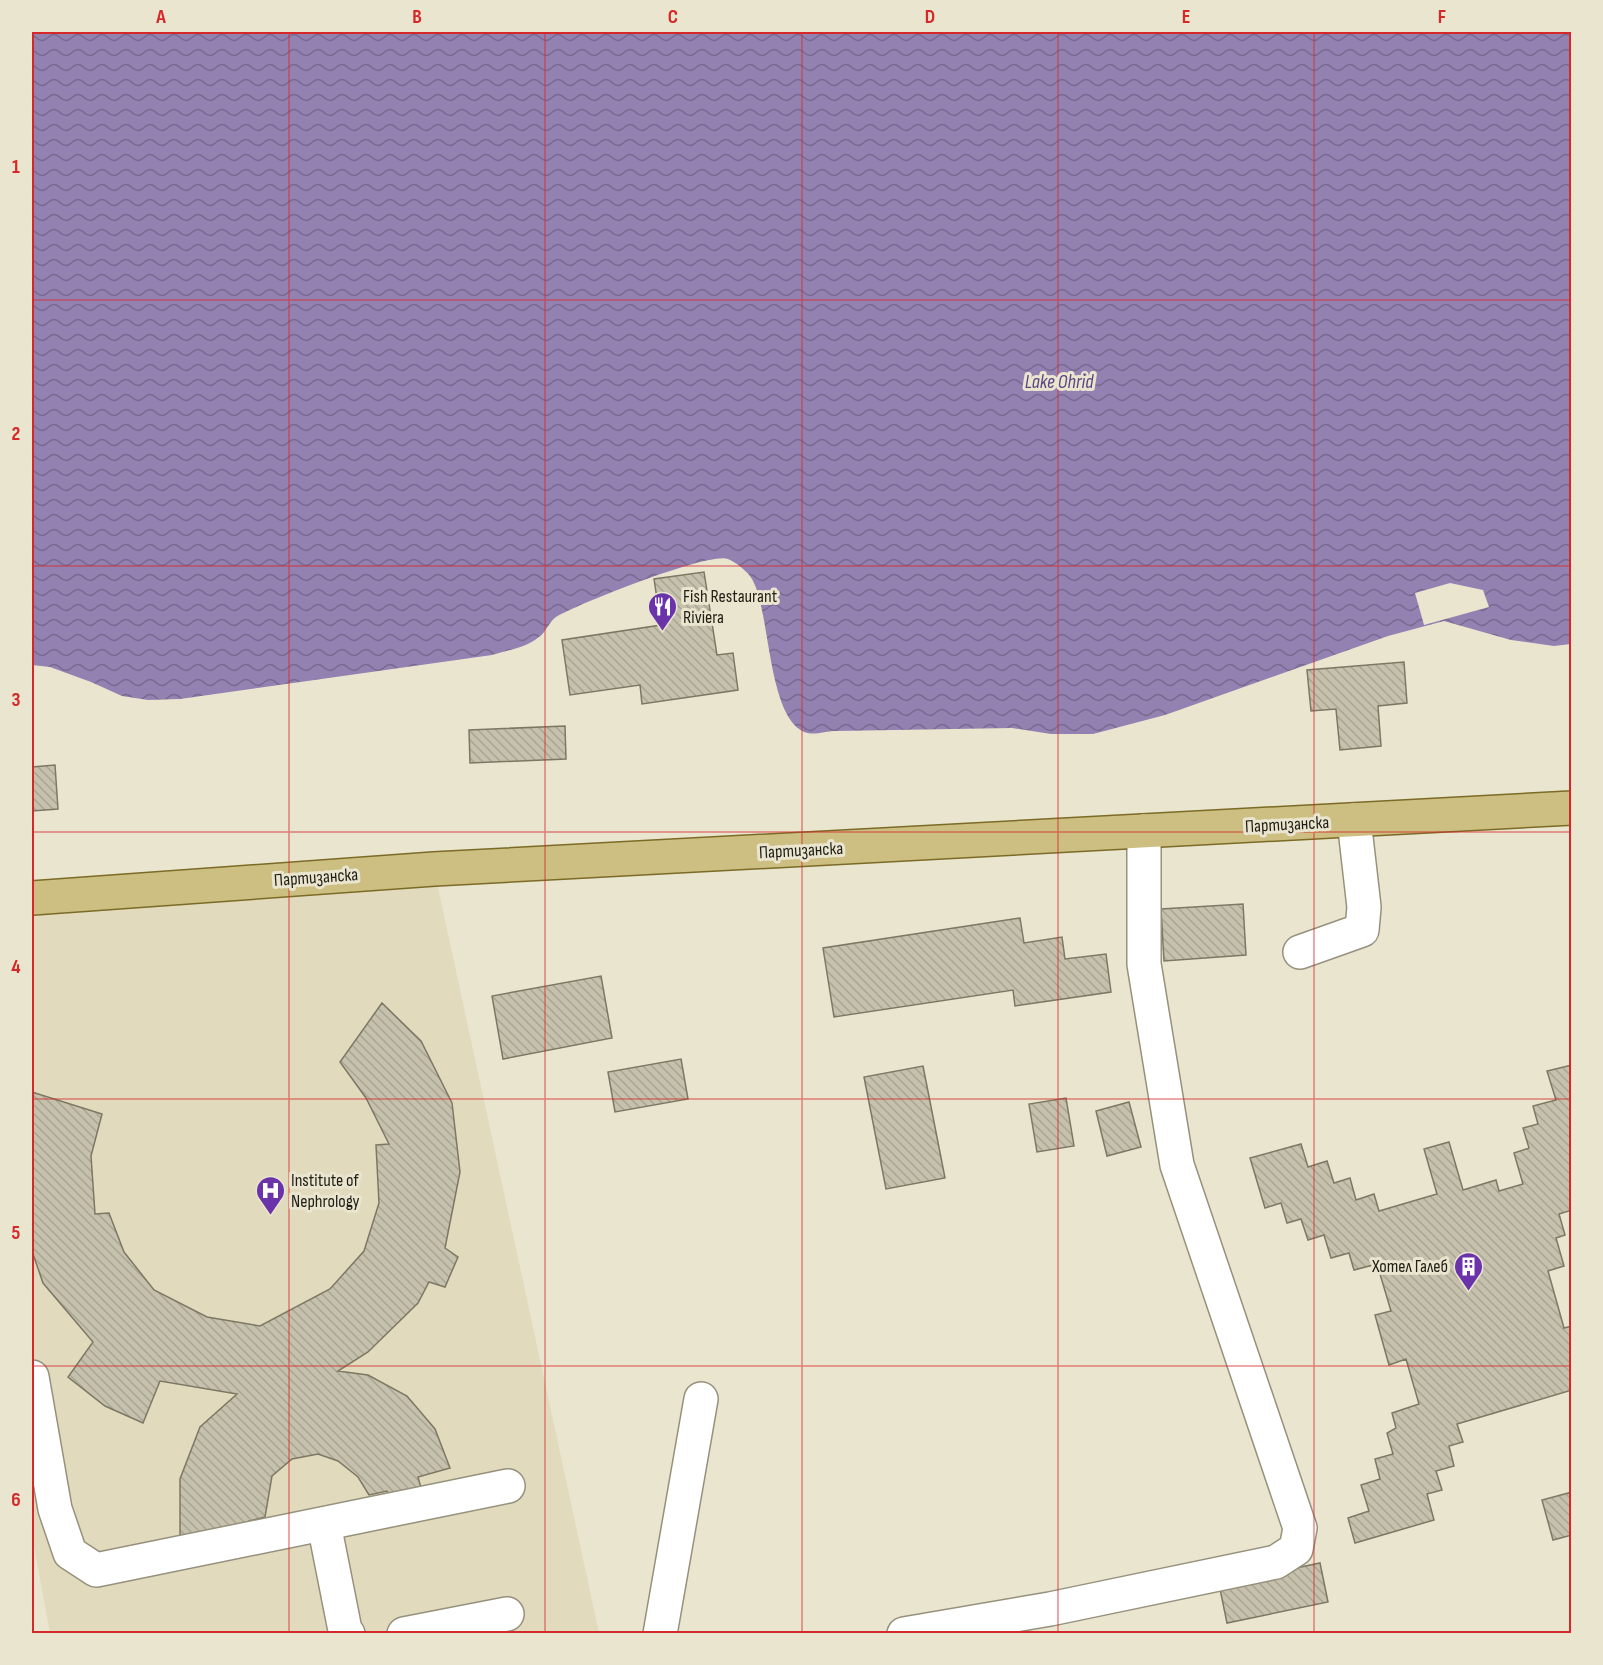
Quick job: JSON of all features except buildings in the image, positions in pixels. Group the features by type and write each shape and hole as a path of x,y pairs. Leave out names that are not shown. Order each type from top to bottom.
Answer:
{"main road":[{"name":"Партизанска","path":"32,898 434,869 1572,808"}],"street":[{"path":"1300,952 1362,930 1364,907 1354,820"},
{"path":"904,1634 1050,1609 1276,1562 1296,1549 1300,1528 1177,1165 1144,964 1144,831"},
{"path":"32,1377 55,1509 69,1553 96,1570 508,1486"},
{"path":"660,1634 701,1399"},
{"path":"324,1524 345,1630 348,1634"},
{"path":"404,1634 507,1614"}],"shaded area":[{"name":"Institute of Nephrology","path":"434,869 599,1633 50,1633 32,1535 32,898"}],"water":[{"name":"Lake Ohrid","path":"32,32 1571,32 1571,644 1554,646 1511,640 1444,621 1388,636 1165,715 1093,734 1051,734 1012,728 808,733 795,725 785,709 777,688 763,615 752,579 745,570 731,560 716,559 671,571 589,601 556,617 534,641 492,655 180,699 148,700 122,696 50,667 32,665"}],"pier":[{"path":"1450,583 1483,590 1489,607 1424,625 1415,593"}],"place":[{"name":"Fish Restaurant Riviera","path":"662,632"},
{"name":"Institute of Nephrology","path":"270,1216"},
{"name":"Хотел Галеб","path":"1469,1292"}]}
